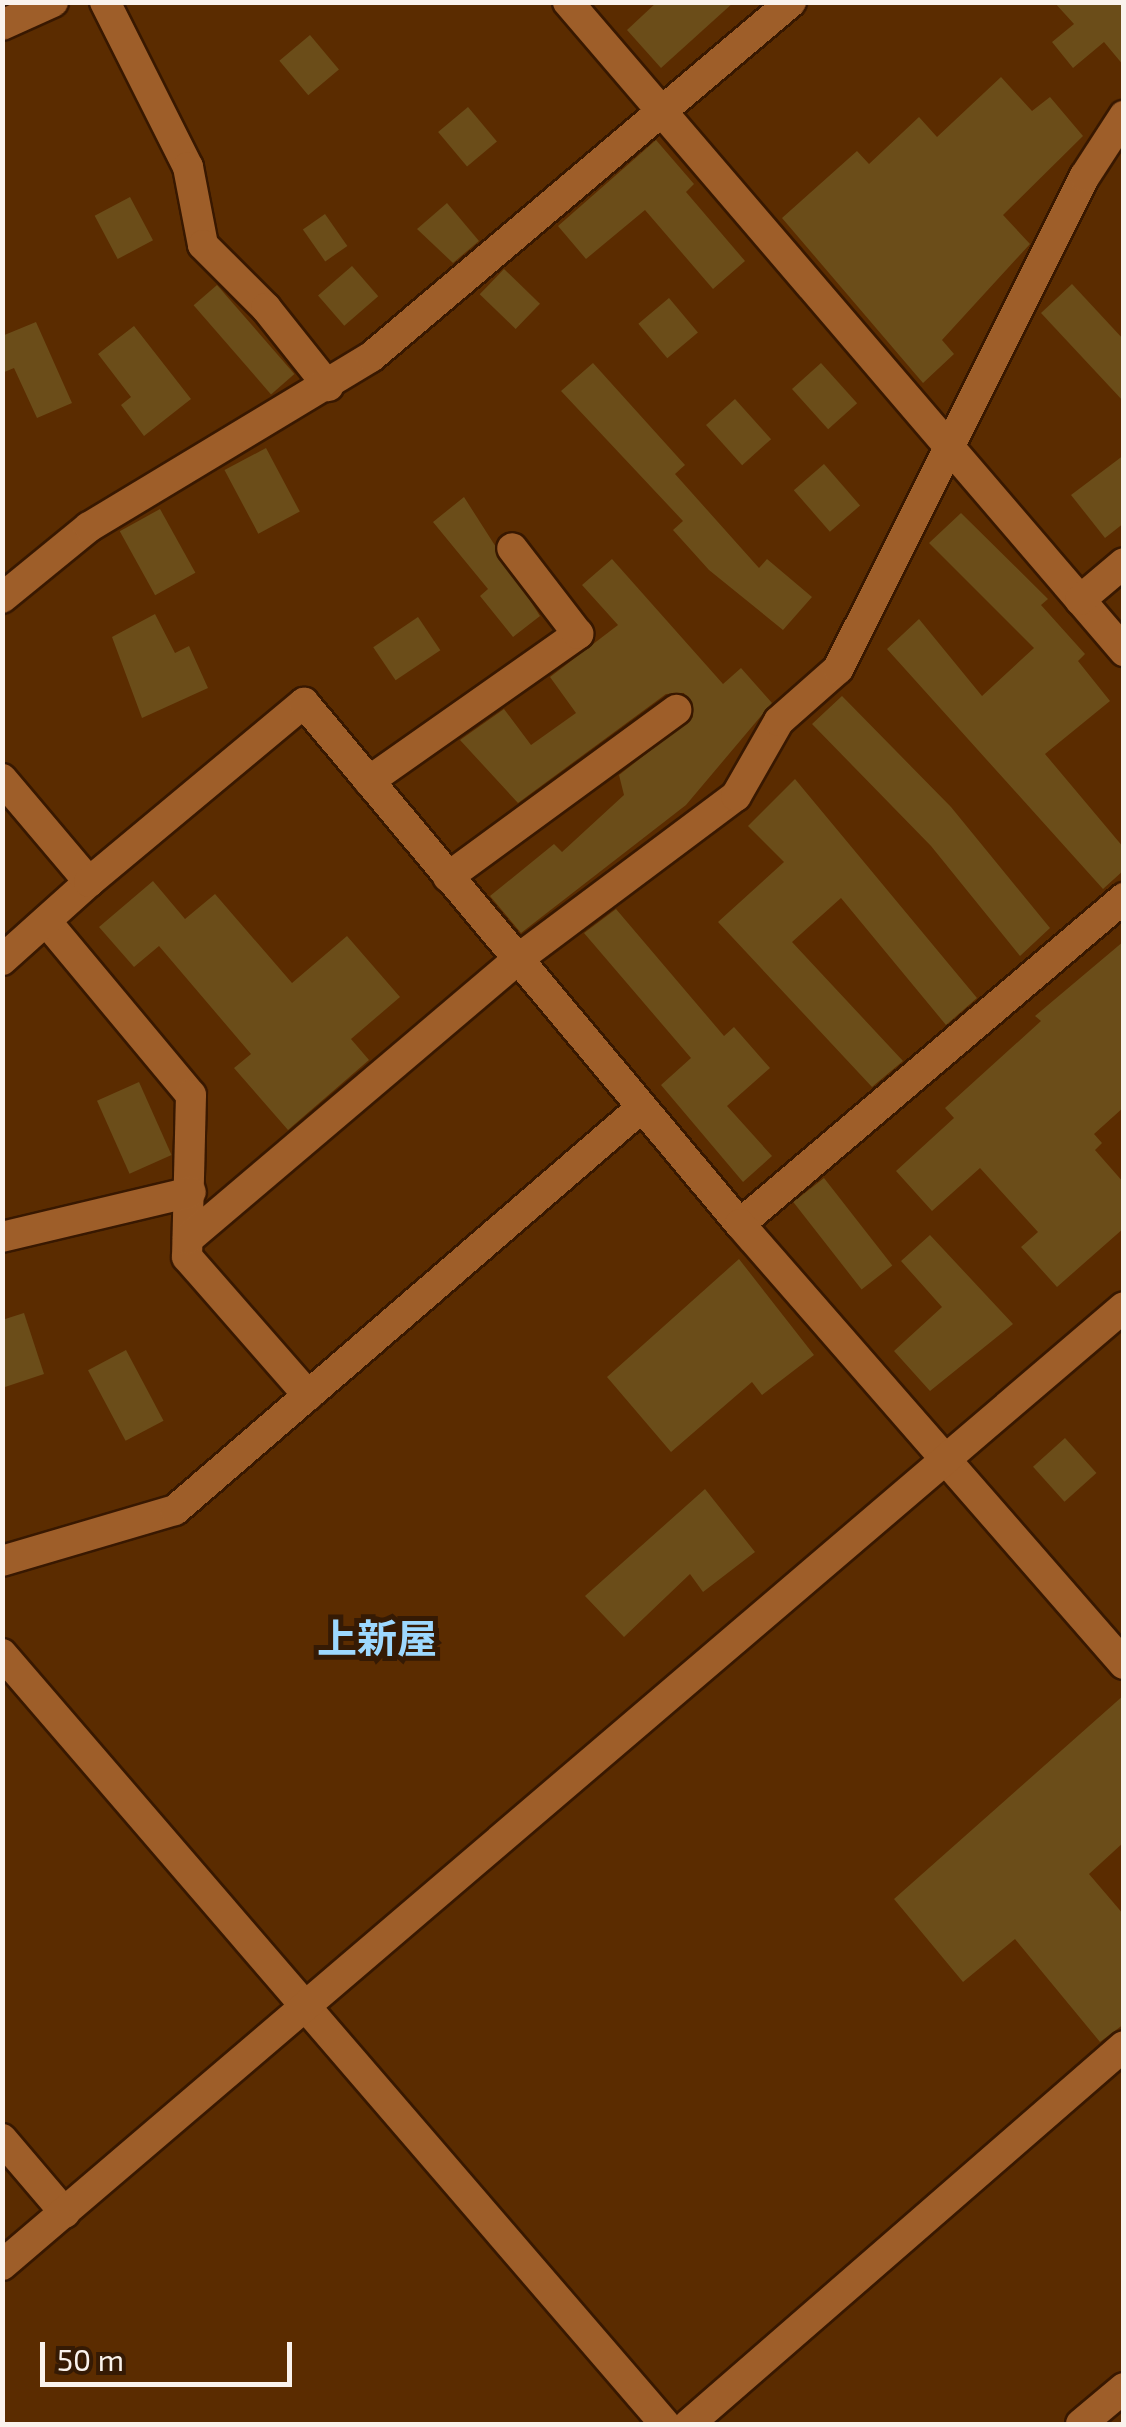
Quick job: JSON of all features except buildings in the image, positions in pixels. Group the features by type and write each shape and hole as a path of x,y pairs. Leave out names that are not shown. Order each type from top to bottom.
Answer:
{"street":[{"path":"2,24 53,2"},
{"path":"105,2 188,167 204,246 266,308 328,386"},
{"path":"568,2 1124,651"},
{"path":"2,598 89,527 328,386 791,2"},
{"path":"188,1239 518,959 736,796 780,721 838,669 952,448 1084,176 1124,116"},
{"path":"369,782 578,634 512,548"},
{"path":"1080,600 1124,563"},
{"path":"2,960 88,882 304,704 740,1224 1124,1664"},
{"path":"448,877 676,710"},
{"path":"2,779 88,882"},
{"path":"740,1224 1124,898"},
{"path":"46,921 191,1095 187,1258 308,1395"},
{"path":"2,1561 175,1510 641,1108"},
{"path":"2,1237 191,1192"},
{"path":"2,2265 305,2014 1124,1308"},
{"path":"2,1654 305,2014 665,2424"},
{"path":"689,2424 1124,2046"},
{"path":"2,2139 65,2213"},
{"path":"1080,2424 1124,2388"}],"district":[{"name":"上新屋","path":"377,1637"}]}
